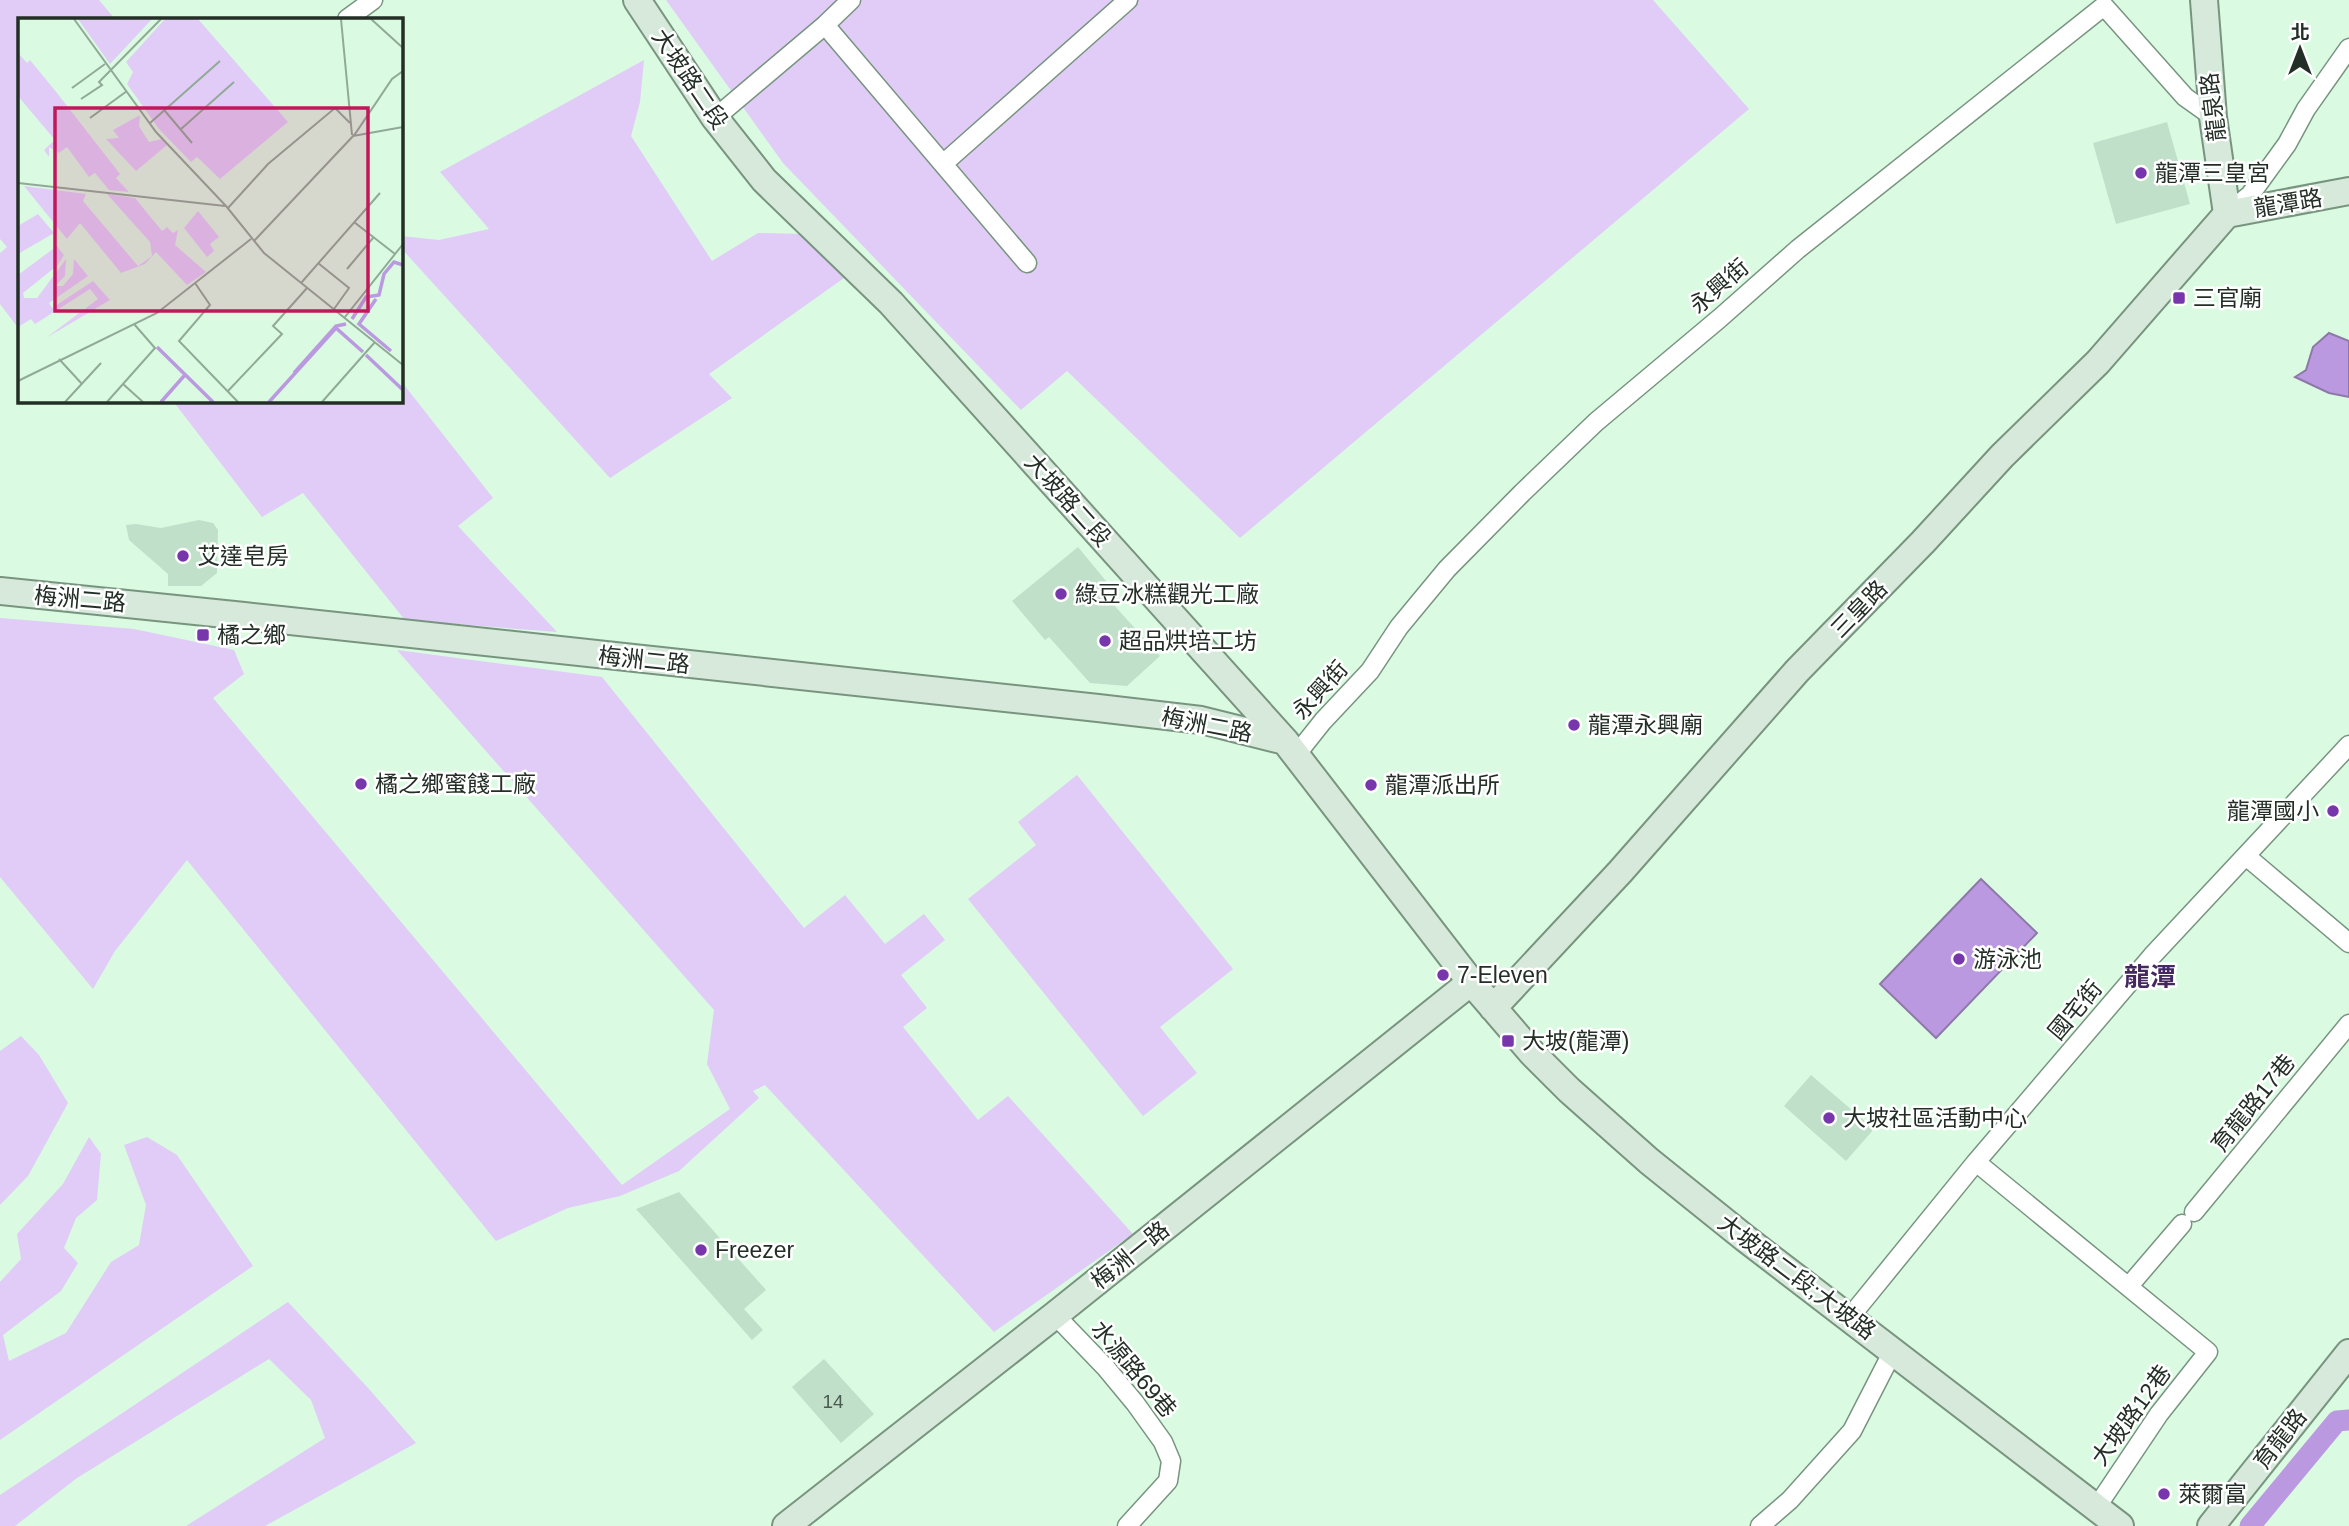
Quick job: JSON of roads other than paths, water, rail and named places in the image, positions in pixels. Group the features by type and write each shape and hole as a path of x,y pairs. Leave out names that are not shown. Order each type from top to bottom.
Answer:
{"street":[{"path":"348,18 373,0"},
{"name":"大坡路二段","path":"637,0 715,118 764,180 891,303 1291,748 1493,1007"},
{"path":"715,118 851,0"},
{"path":"944,163 1128,0"},
{"name":"龍泉路","path":"2204,0 2213,117 2227,214"},
{"name":"永興街","path":"1291,748 1323,721 1370,671 1399,627 1447,569 1596,422 1798,249 2104,6 2185,97 2213,117"},
{"path":"825,25 1027,262"},
{"path":"2227,214 2250,195 2287,144 2306,108 2349,48"},
{"name":"龍潭路","path":"2227,214 2349,191"},
{"name":"三皇路","path":"1493,1007 1620,872 1797,671 1923,542 2002,456 2098,362 2227,214"},
{"name":"梅洲二路","path":"0,592 1201,720 1291,748"},
{"name":"國宅街","path":"1850,1317 1976,1163 2152,956 2349,745"},
{"path":"2246,856 2349,943"},
{"name":"梅洲一路","path":"786,1526 1471,982"},
{"name":"大坡路二段;大坡路","path":"1493,1007 1532,1053 1569,1090 1649,1161 1746,1240 2120,1526"},
{"name":"育龍路17巷","path":"2129,1286 2349,1024"},
{"path":"1976,1163 2129,1286"},
{"name":"大坡路12巷","path":"2096,1508 2159,1414 2208,1352 2129,1286"},
{"name":"水源路69巷","path":"1055,1315 1135,1403 1163,1442 1171,1461 1168,1481 1127,1526"},
{"path":"1760,1526 1790,1500 1852,1432 1893,1351"},
{"name":"育龍路","path":"2211,1526 2349,1353"}],"waterway":[{"path":"2250,1526 2337,1421 2349,1420"}],"place":[{"name":"龍潭三皇宮","path":"2141,173"},
{"name":"三官廟","path":"2179,298"},
{"name":"艾達皂房","path":"183,556"},
{"name":"綠豆冰糕觀光工廠","path":"1061,594"},
{"name":"橘之鄉","path":"203,635"},
{"name":"超品烘培工坊","path":"1105,641"},
{"name":"龍潭永興廟","path":"1574,725"},
{"name":"橘之鄉蜜餞工廠","path":"361,784"},
{"name":"龍潭派出所","path":"1371,785"},
{"name":"龍潭國小","path":"2333,811"},
{"name":"游泳池","path":"1959,959"},
{"name":"7-Eleven","path":"1443,975"},
{"name":"大坡(龍潭)","path":"1508,1041"},
{"name":"大坡社區活動中心","path":"1829,1118"},
{"name":"Freezer","path":"701,1250"},
{"name":"萊爾富","path":"2164,1494"}],"district":[{"name":"龍潭","path":"2150,977"}]}
